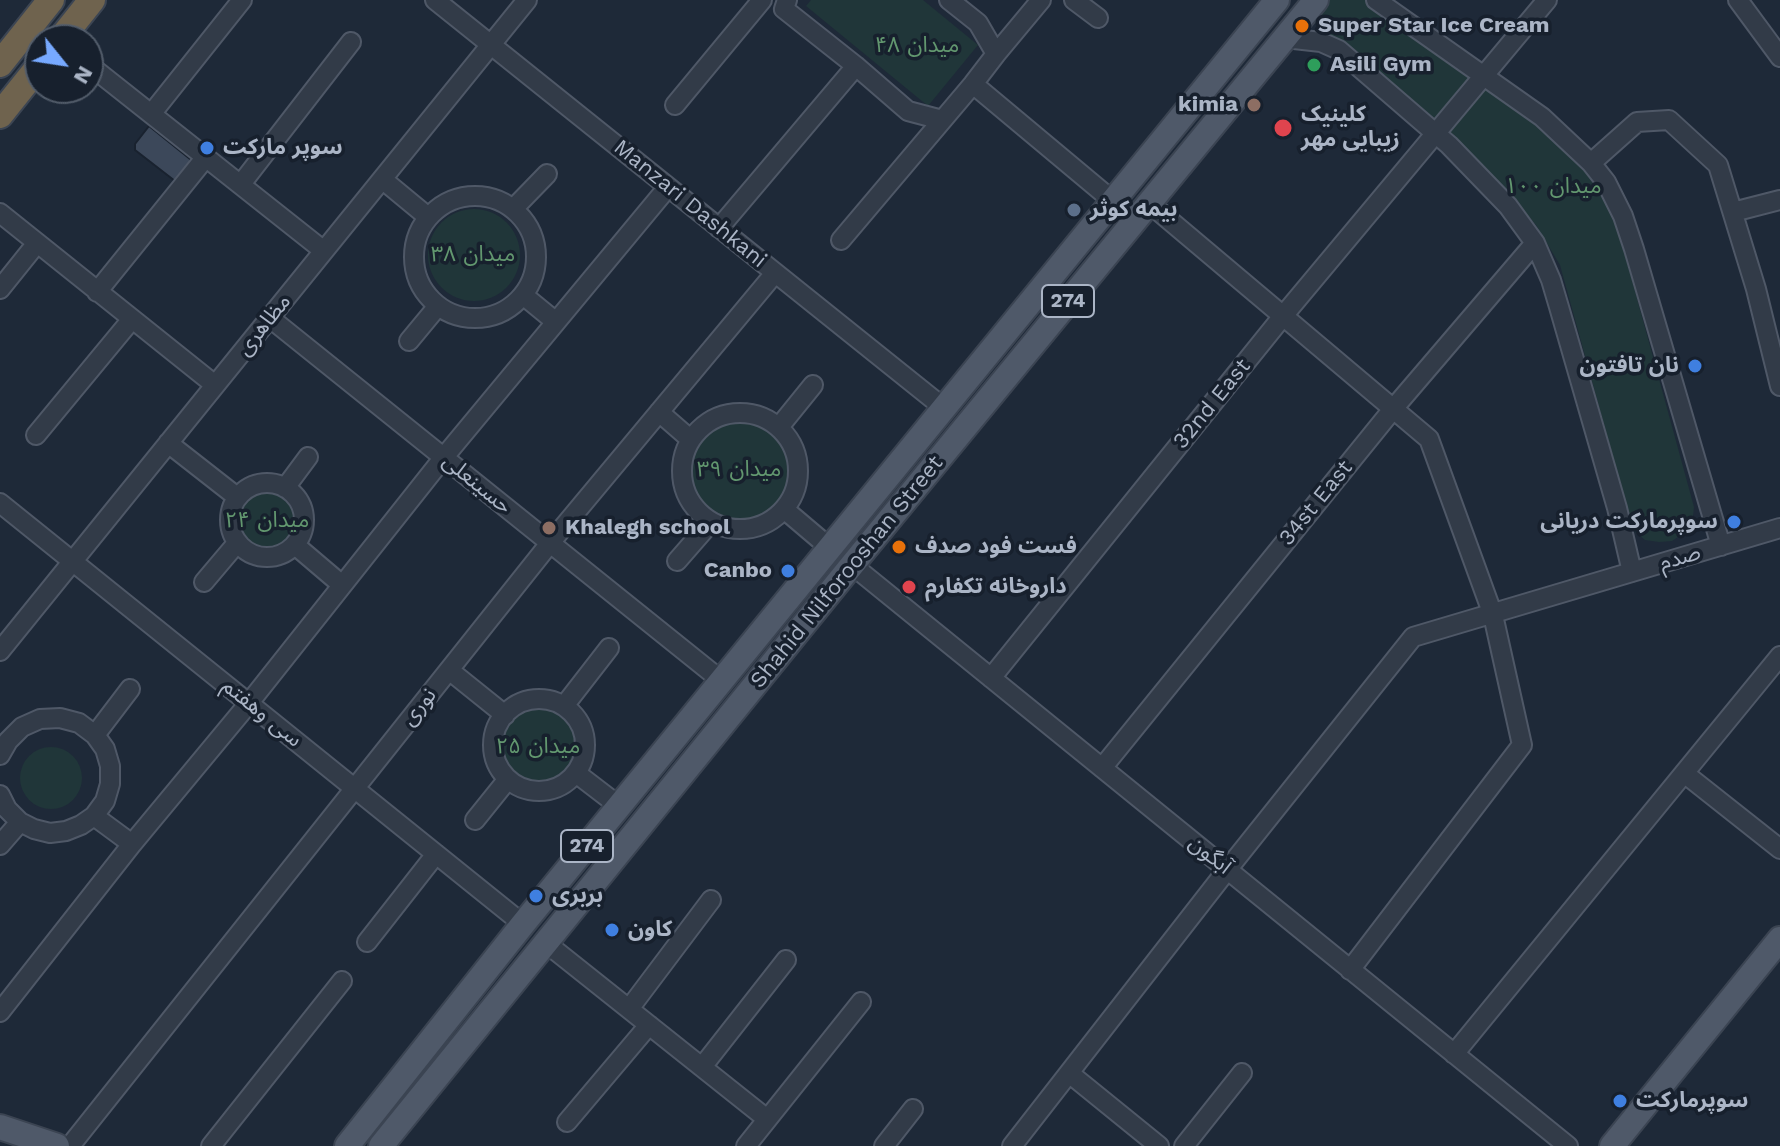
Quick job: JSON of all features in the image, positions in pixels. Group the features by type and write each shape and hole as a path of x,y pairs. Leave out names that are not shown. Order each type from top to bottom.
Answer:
{"highway":[{"path":"0,64 51,0"},
{"path":"73,24 92,0"},
{"path":"0,115 24,85"}],"main road":[{"name":"Shahid Nilforooshan Street","path":"381,1146 1312,1"},
{"name":"Shahid Nilforooshan Street","path":"830,548 1113,201 1268,5"},
{"path":"830,548 852,565"},
{"name":"274","path":"347,1146 523,924 830,548"},
{"path":"523,924 546,943"},
{"path":"1612,1146 1780,939"},
{"path":"0,1127 57,1146"}],"street":[{"path":"152,113 242,0"},
{"name":"Manzari Dashkani","path":"435,0 944,408"},
{"name":"مظاهری","path":"0,651 527,0"},
{"path":"675,105 762,0"},
{"path":"787,0 784,9 908,111 942,120"},
{"path":"949,0 978,23 996,54"},
{"path":"841,240 1041,0"},
{"path":"1074,0 1098,18"},
{"name":"صدم","path":"1285,38 1321,42 1339,50 1443,139 1508,206 1535,243 1559,307 1617,508 1632,572 1721,546 1623,216 1606,182 1591,163 1542,117 1376,0"},
{"path":"1443,139 1491,80 1547,0"},
{"path":"1738,0 1780,57"},
{"path":"241,184 351,42"},
{"path":"719,228 856,66"},
{"path":"104,76 324,251"},
{"path":"973,84 1113,201"},
{"path":"1591,163 1637,122 1669,120 1718,165 1756,289 1780,386"},
{"name":"32nd East","path":"991,678 1283,316 1443,139"},
{"path":"97,292 206,157"},
{"path":"514,208 547,174"},
{"path":"382,179 428,217"},
{"path":"0,1012 444,457 668,187"},
{"path":"479,195 497,199 514,208 527,223 535,240 537,260 533,279 523,295 509,309 473,319 454,315 438,306 424,291 416,274 414,254 418,235 428,217 442,205 460,197 479,195"},
{"path":"1733,212 1780,200"},
{"path":"1149,203 1429,439 1493,615 1522,745 1350,970"},
{"path":"0,213 215,385"},
{"path":"0,289 37,243"},
{"name":"34st East","path":"1102,768 1393,409 1535,243"},
{"name":"نوری","path":"70,1146 550,543 775,273"},
{"path":"523,295 556,322"},
{"path":"409,341 438,306"},
{"name":"حسینعلی","path":"270,318 722,681"},
{"path":"36,435 132,319"},
{"path":"779,427 813,385"},
{"path":"659,412 690,439"},
{"path":"747,413 764,417 779,427 790,441 798,467 794,494 784,509 769,522 750,529 730,529 711,522 697,511 687,496 682,479 682,461 690,439 713,419 729,414 747,413"},
{"path":"168,443 237,497"},
{"path":"285,488 308,457"},
{"path":"276,484 285,488 294,495 303,514 304,525 295,545 276,557 254,556 244,551 231,532 229,520 237,497 254,485 276,484"},
{"name":"سی وهفتم","path":"0,503 523,924"},
{"path":"784,509 830,548"},
{"path":"677,561 711,522"},
{"path":"1721,546 1780,528"},
{"path":"204,582 237,543"},
{"path":"295,545 342,585"},
{"name":"آبگون","path":"852,565 1568,1146"},
{"path":"1012,1146 1413,637 1632,572"},
{"path":"564,706 609,648"},
{"path":"1454,1054 1780,656"},
{"path":"449,670 505,715"},
{"path":"95,735 130,689"},
{"path":"531,700 546,700 564,706 579,723 584,736 582,763 563,785 534,791 520,787 499,768 494,755 493,741 497,727 505,715 531,700"},
{"path":"0,795 7,809 20,822 50,833 74,828 94,816 105,801 110,784 110,766 105,749 95,735 79,723 60,718 40,719 22,727 3,743"},
{"path":"576,773 619,806"},
{"path":"1684,773 1780,849"},
{"path":"475,820 508,779"},
{"path":"94,816 132,844"},
{"path":"0,845 20,822"},
{"path":"367,942 436,854"},
{"path":"629,1009 711,900"},
{"path":"546,943 767,1119"},
{"path":"702,1067 786,960"},
{"path":"211,1146 342,981"},
{"path":"746,1146 861,1002"},
{"path":"567,1122 649,1025"},
{"path":"1069,1073 1159,1146"},
{"path":"1196,1142 1242,1073"},
{"path":"884,1146 913,1109"}],"green space":[{"name":"میدان ۴۸","path":"811,0 923,0 978,45 928,106 806,6"},
{"name":"میدان ۱۰۰","path":"1324,0 1368,0 1556,139 1593,178 1610,207 1618,229 1694,507 1692,525 1672,541 1645,540 1633,530 1560,265 1536,225 1466,149 1312,21"},
{"name":"میدان ۳۸","path":"474,209 492,212 507,222 517,237 520,255 517,273 507,288 492,298 474,301 456,298 441,288 431,273 428,255 431,237 441,222 456,212"},
{"name":"میدان ۳۹","path":"729,414 779,427 797,458 784,509 730,529 687,496 682,461 703,427"},
{"name":"میدان ۲۴","path":"267,486 292,496 302,521 292,546 267,556 242,546 232,521 242,496"},
{"name":"میدان ۲۵","path":"539,709 553,712 565,720 573,732 576,746 573,760 565,772 553,780 539,783 525,780 513,772 505,760 502,746 505,732 513,720 525,712"},
{"path":"45,747 57,747 73,756 80,766 80,790 73,800 57,809 45,809 25,795 20,784 20,772 34,752"}],"building":[{"path":"149,126 190,159 191,163 175,181 135,150 135,144"}],"place":[{"name":"Super Star Ice Cream","path":"1302,26"},
{"name":"Asili Gym","path":"1314,65"},
{"name":"kimia","path":"1254,105"},
{"name":"کلینیک زیبایی مهر","path":"1283,128"},
{"name":"سوپر مارکت","path":"207,148"},
{"name":"بیمه کوثر","path":"1074,210"},
{"name":"نان تافتون","path":"1695,366"},
{"name":"سوپرمارکت دریانی","path":"1734,522"},
{"name":"Khalegh school","path":"549,528"},
{"name":"فست فود صدف","path":"899,547"},
{"name":"Canbo","path":"788,571"},
{"name":"داروخانه تکفارم","path":"909,587"},
{"name":"بربری","path":"536,896"},
{"name":"کاون","path":"612,930"},
{"name":"سوپرمارکت","path":"1620,1101"}]}
